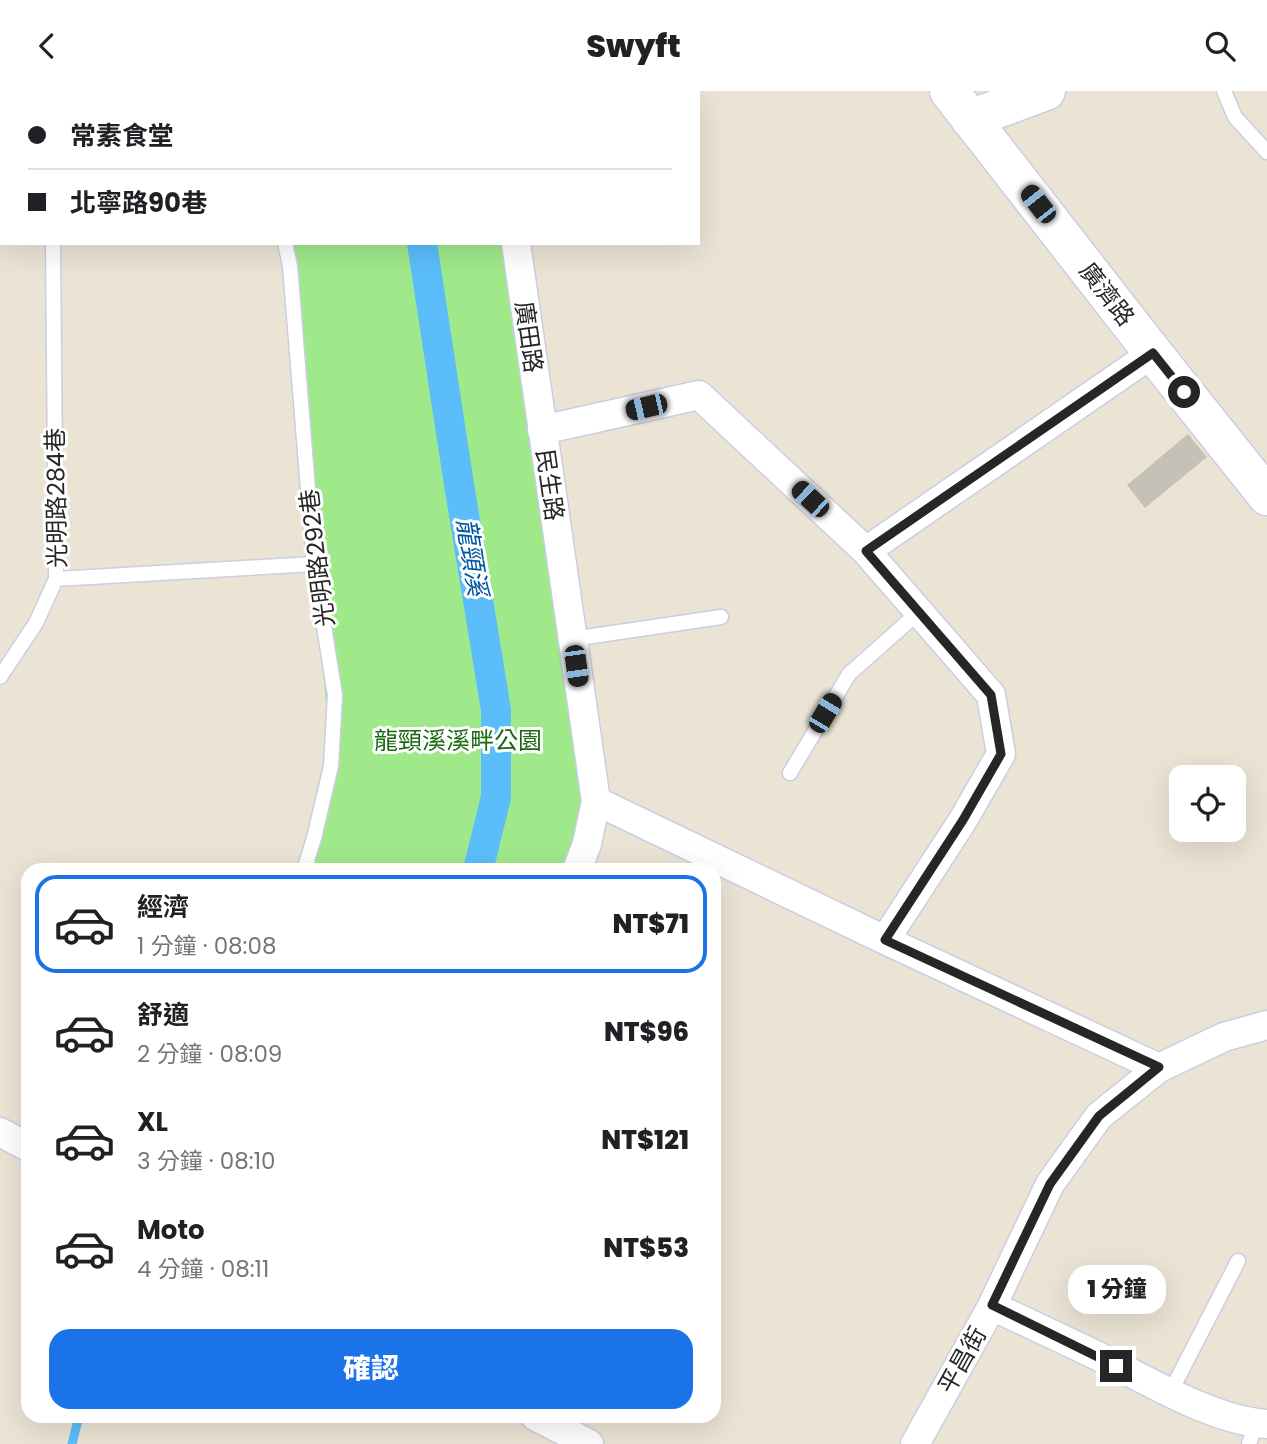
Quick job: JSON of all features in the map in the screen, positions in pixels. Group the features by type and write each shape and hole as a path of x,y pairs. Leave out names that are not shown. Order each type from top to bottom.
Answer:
{"main road":[{"path":"960,105 1046,91"},
{"name":"廣濟路","path":"960,105 1267,496"}],"street":[{"name":"廣田路","path":"516,245 542,430"},
{"path":"866,551 1153,353"},
{"name":"民生路","path":"580,863 587,844 596,801 542,430 699,395 866,551 991,695 1001,754 963,820 885,940"},
{"path":"596,801 885,940 1159,1067"},
{"name":"平昌街","path":"915,1444 992,1305 1050,1184 1099,1116 1159,1067 1224,1037 1267,1025"},
{"path":"0,1132 21,1143"},
{"path":"992,1305 1170,1393 1257,1430"},
{"path":"548,1423 589,1444"}],"lane":[{"path":"1224,91 1235,117 1267,152"},
{"name":"光明路284巷","path":"53,245 56,579 314,564"},
{"name":"光明路292巷","path":"285,245 290,266 314,564 335,695 331,766 306,863"},
{"path":"0,677 36,623 56,579"},
{"path":"790,773 849,674 919,612"},
{"path":"572,639 721,617"},
{"path":"1170,1393 1238,1261"}],"green space":[{"name":"龍頸溪溪畔公園","path":"285,245 516,245 596,801 579,863 306,863 331,766 290,266"}],"building":[{"path":"1188,434 1207,457 1145,508 1127,485"}],"waterway":[{"name":"龍頸溪","path":"422,245 496,710 496,797 480,863"},
{"name":"龍頸溪","path":"72,1444 77,1423"}],"route":[{"path":"1116,1366 992,1305 1050,1184 1099,1116 1159,1067 885,940 963,820 1001,754 991,695 866,551 1153,353 1184,392"}]}
